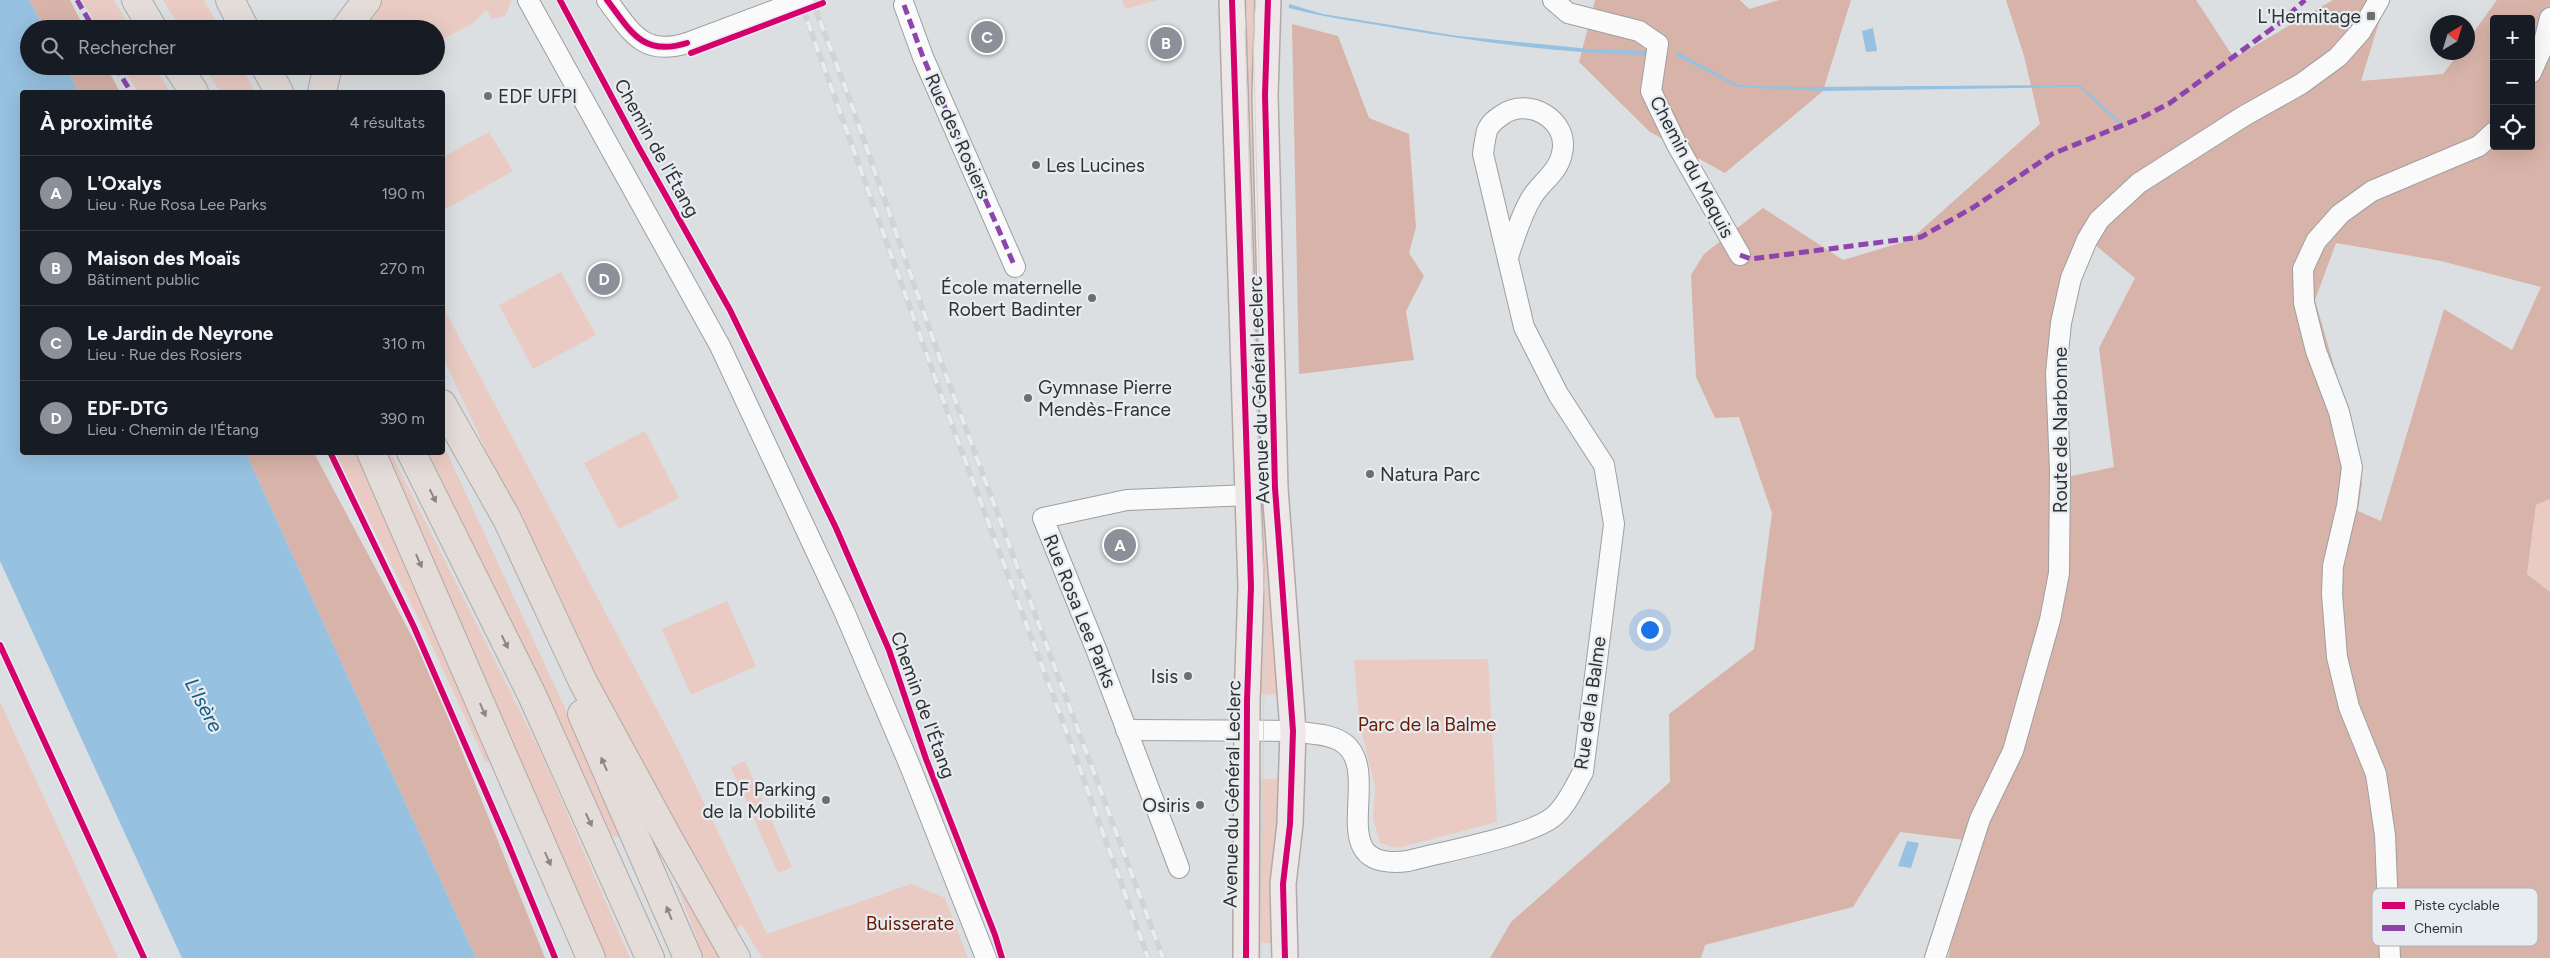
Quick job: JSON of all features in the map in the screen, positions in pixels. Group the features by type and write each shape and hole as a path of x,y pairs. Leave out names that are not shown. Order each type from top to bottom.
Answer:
{"highway":[{"path":"136,0 148,20"},
{"path":"230,0 240,20"},
{"path":"352,20 367,0"},
{"path":"180,75 187,90"},
{"path":"182,75 193,90"},
{"path":"270,75 278,90"},
{"path":"322,90 326,75"},
{"path":"445,409 507,519 583,682 736,958"},
{"path":"445,414 498,523 688,958"},
{"path":"372,455 591,958"},
{"path":"412,455 532,695 650,958"}],"main road":[{"name":"Avenue du Général Leclerc","path":"1232,0 1250,495 1251,587 1247,730 1246,958"},
{"name":"Avenue du Général Leclerc","path":"1268,0 1265,95 1275,488 1293,731 1290,824 1283,884 1285,958"}],"street":[{"name":"Chemin de l'Étang","path":"528,0 720,346 844,610 910,766 986,958"},
{"path":"607,0 633,35 645,43 670,48 802,0"},
{"name":"Chemin du Maquis","path":"1553,0 1568,14 1639,31 1658,44 1651,91 1676,142 1740,255"},
{"name":"Route de Narbonne","path":"1935,958 1980,819 2012,751 2050,620 2059,573 2060,470 2056,373 2061,323 2072,278 2087,240 2099,220 2139,183 2244,116 2301,84 2338,58 2361,31 2379,0"},
{"name":"Rue des Rosiers","path":"904,5 923,57 1015,267"},
{"path":"2535,64 2543,46 2550,18"},
{"name":"Rue de la Balme","path":"1247,730 1293,731 1342,742 1351,751 1357,769 1359,834 1365,850 1373,859 1389,863 1408,861 1524,830 1553,817 1570,795 1583,772 1614,524 1604,465 1558,394 1524,328 1483,154 1487,131 1493,121 1510,109 1526,106 1542,111 1556,124 1563,152 1557,167 1533,195 1520,220 1508,257"},
{"path":"2387,888 2385,835 2376,774 2349,707 2337,657 2332,594 2333,566 2347,506 2352,467 2339,412 2316,350 2304,304 2303,269 2316,241 2340,214 2364,197 2412,173 2480,146 2490,136"},
{"name":"Rue Rosa Lee Parks","path":"1179,868 1043,518 1127,500 1250,495"},
{"path":"1126,730 1247,730"}],"green space":[{"path":"82,0 114,0 126,20 94,20"},
{"path":"163,0 204,0 215,20 175,20"},
{"path":"382,0 512,0 505,16 492,19 486,10 473,23 445,38 445,20 365,20"},
{"path":"1122,0 1158,0 1125,9"},
{"path":"1238,0 1262,0 1289,695 1253,694"},
{"path":"127,75 160,75 169,90 137,90"},
{"path":"210,75 246,75 254,90 219,90"},
{"path":"489,132 513,171 446,209 445,156"},
{"path":"561,272 596,335 533,369 499,305"},
{"name":"Buisserate","path":"445,311 679,751 767,934 911,884 945,898 968,958 762,958 741,924 736,929 658,805 588,673 445,361"},
{"path":"645,431 679,498 619,529 584,463"},
{"path":"445,448 625,838 612,836 430,455 445,455"},
{"path":"336,455 356,455 491,758 486,763 427,635"},
{"path":"383,455 392,455 541,753 630,958 602,958"},
{"path":"2550,499 2550,592 2527,574 2536,505"},
{"path":"727,601 756,666 691,695 662,629"},
{"name":"Parc de la Balme","path":"1488,659 1497,822 1397,848 1380,843 1373,818 1375,787 1359,721 1354,660"},
{"path":"0,702 118,958 0,958"},
{"path":"745,761 792,867 778,873 731,767"},
{"path":"1258,779 1279,779 1279,835 1273,943 1250,943"},
{"path":"668,862 721,958 704,958"}],"shaded area":[{"path":"29,0 70,0 80,20 40,20"},
{"path":"1595,0 1740,0 1749,9 1779,0 1851,0 1823,91 1725,173 1650,132 1579,62"},
{"path":"2006,0 2196,0 2234,58 2333,0 2379,0 2384,6 2361,81 2443,74 2454,60 2475,60 2475,30 2497,0 2550,0 2550,499 2536,505 2527,574 2550,592 2550,958 1948,958 1973,841 1900,832 1853,907 1705,945 1701,958 1490,958 1511,922 1670,782 1669,714 1754,649 1772,513 1739,417 1715,418 1696,377 1691,275 1704,254 1763,208 1843,260 1910,240 2040,124 2024,56","holes":["2336,243 2441,261 2541,287 2512,350 2444,309 2381,521 2358,511 2362,483 2356,442 2315,300","2094,244 2135,278 2099,348 2114,467 2062,478 2057,325"]},
{"path":"1292,24 1338,36 1369,118 1409,134 1416,227 1409,253 1424,276 1406,311 1414,360 1299,374"},
{"path":"70,75 111,75 119,90 77,90"},
{"path":"247,455 315,455 416,644 451,724 545,958 476,958"}],"water":[{"name":"L'Isère","path":"0,0 29,0 40,20 20,20 20,75 70,75 77,90 20,90 20,455 247,455 476,958 182,958 0,561"},
{"path":"1289,4 1323,14 1458,36 1590,49 1649,51 1646,55 1615,54 1492,43 1331,17 1289,8"},
{"path":"1873,28 1877,51 1866,52 1862,31"},
{"path":"1678,52 1738,85 1799,87 2080,85 2123,124 2121,126 2079,87 1824,91 1737,87 1675,55"},
{"path":"1907,841 1919,843 1911,868 1898,866"}],"tram line":[{"path":"1248,0 1245,31 1258,458 1265,595 1261,958"},
{"path":"1256,0 1253,31 1261,342"}],"railway":[{"path":"800,0 952,425 1070,741 1148,958"},
{"path":"812,0 850,100 940,359 1163,958"}],"marked path":[{"path":"77,0 89,20"},
{"path":"1740,255 1751,259 1921,237 1974,207 2052,154 2143,117 2170,103 2281,22 2305,0"},
{"path":"904,5 923,57 1015,267"},
{"path":"121,75 130,90"}],"cycle path":[{"path":"560,0 638,146 730,310 836,528 889,650 926,759 995,935 1002,958"},
{"path":"607,0 631,31 649,44 659,47 687,43"},
{"path":"1232,0 1251,587 1247,701 1246,958"},
{"path":"1268,0 1265,95 1275,488 1293,731 1290,824 1283,884 1285,958"},
{"path":"691,53 823,3"},
{"path":"331,455 414,627 507,841 555,958"},
{"path":"0,645 144,958"}],"place":[{"name":"L'Hermitage","path":"2371,16"},
{"name":"Le Jardin de Neyrone","path":"987,37"},
{"name":"Maison des Moaïs","path":"1166,43"},
{"name":"EDF UFPI","path":"488,96"},
{"name":"Les Lucines","path":"1036,165"},
{"name":"EDF-DTG","path":"604,279"},
{"name":"École maternelle Robert Badinter","path":"1092,298"},
{"name":"Gymnase Pierre Mendès-France","path":"1028,398"},
{"name":"Natura Parc","path":"1370,474"},
{"name":"L'Oxalys","path":"1120,545"},
{"name":"Isis","path":"1188,676"},
{"name":"EDF Parking de la Mobilité","path":"826,800"},
{"name":"Osiris","path":"1200,805"}]}
